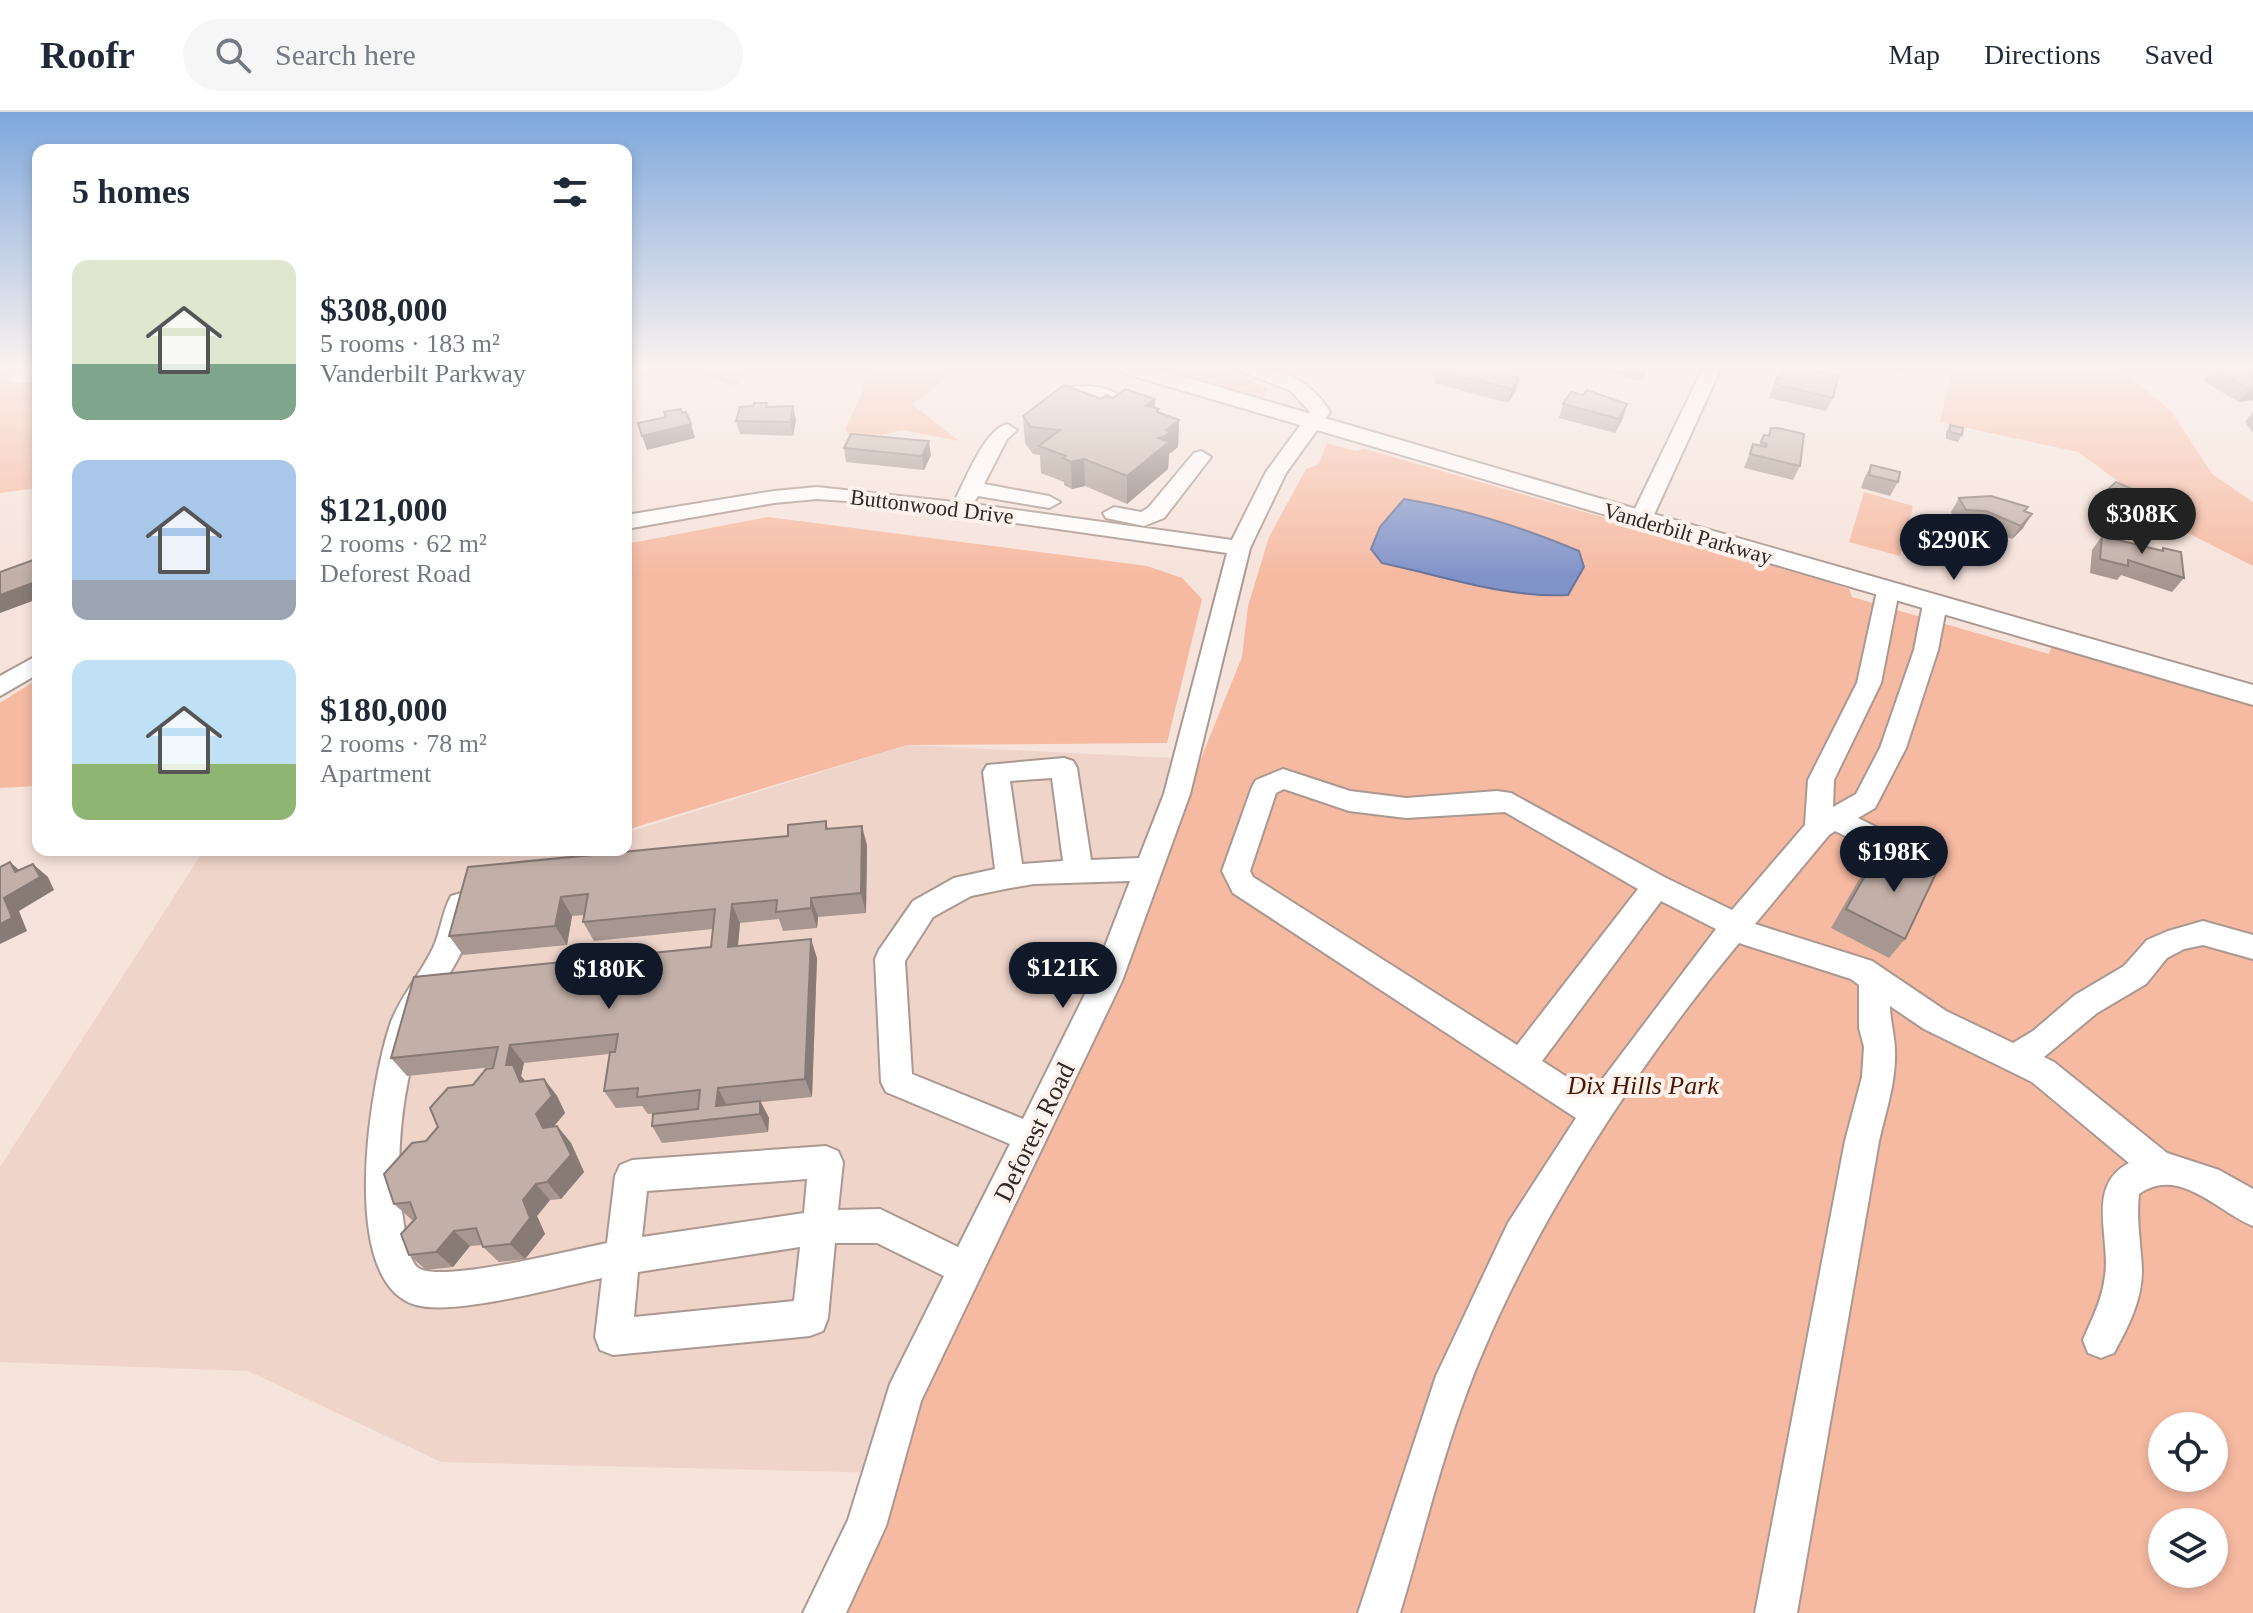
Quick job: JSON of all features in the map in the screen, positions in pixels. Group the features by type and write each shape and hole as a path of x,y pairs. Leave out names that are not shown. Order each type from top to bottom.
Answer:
{"main road":[{"name":"Vanderbilt Parkway","path":"1359,436 2253,695"}],"street":[{"path":"961,508 999,436"},
{"name":"Deforest Road","path":"824,1613 866,1526 903,1397 1107,981 1177,794 1239,548 1276,472 1301,436"},
{"path":"1641,519 1680,436"},
{"path":"971,488 1144,519 1156,513 1201,457"},
{"name":"Buttonwood Drive","path":"632,521 759,499 817,493 961,508 1239,548"},
{"path":"1827,823 1821,780 1869,683 1888,591"},
{"path":"1379,1613 1449,1389 1520,1235 1618,1080 1827,823 1866,801 1893,748 1926,650 1935,604"},
{"path":"0,687 32,667"},
{"path":"1010,877 996,772 1064,768 1079,872"},
{"path":"1596,1113 1243,885 1236,871 1265,787 1283,779 1349,801 1406,808 1497,801 1511,803 1656,886 1741,929 1861,970 1935,1020 2043,1072 2160,1168 2195,1176 2253,1210"},
{"path":"1827,823 1906,855"},
{"path":"1032,1138 897,1082 890,959 923,909 964,886 1010,877 1150,869"},
{"path":"1521,1065 1656,886"},
{"path":"463,898 449,947 407,1022 388,1103 381,1189 389,1241 402,1278 417,1288 439,1290 495,1283 622,1257 820,1227 880,1226 966,1269"},
{"path":"2015,1058 2044,1041 2086,1004 2135,975 2157,949 2178,939 2203,933 2253,947"},
{"path":"1776,1613 1862,1141 1878,1077 1880,1047 1875,1028 1874,979"},
{"path":"826,1162 810,1318 613,1337 622,1257 632,1176 826,1162"},
{"path":"2101,1340 2118,1309 2124,1272 2119,1222 2123,1186 2139,1174 2160,1168"}],"shaded area":[{"path":"907,745 1172,758 1181,808 886,1473 441,1462 248,1371 0,1362 0,1167 200,856 632,856 632,831"}],"green space":[{"path":"0,436 32,436 32,489 0,493"},
{"path":"849,436 876,436 852,442"},
{"path":"933,436 953,436 959,441"},
{"path":"2005,436 2188,436 2212,474 2253,502 2253,566 2192,535 2078,452"},
{"name":"Dix Hills Park","path":"1327,443 1355,451 1365,449 1825,581 1849,589 1852,597 2049,654 2052,646 2253,706 2253,1613 823,1613 1181,808 1242,657 1248,606 1269,537 1306,469 1319,464"},
{"path":"1864,492 1913,506 1900,556 1849,542"},
{"path":"768,517 1147,566 1182,578 1202,599 1167,743 907,745 632,828 632,543"},
{"path":"32,683 32,786 0,788 0,703"}],"water":[{"path":"1404,499 1471,514 1536,534 1579,551 1584,567 1568,595 1544,595 1498,590 1382,563 1371,549 1380,527"}],"building":[{"path":"850,436 929,441 922,456 844,448"},
{"path":"1052,436 1165,436 1158,438 1169,442 1127,476 1084,459 1071,462 1063,458 1066,456 1039,446"},
{"path":"1764,436 1804,436 1800,466 1750,454 1753,444 1766,447 1767,444 1761,442"},
{"path":"1871,465 1900,472 1898,482 1869,475"},
{"path":"2116,482 2130,488 2124,496 2107,490"},
{"path":"1991,496 2028,507 2024,511 2032,514 2021,526 1986,511 1966,510 1959,498"},
{"path":"2102,536 2163,551 2163,548 2181,552 2184,578 2128,560 2128,566 2100,559"},
{"path":"32,560 32,583 0,595 0,572"},
{"path":"826,821 826,829 862,826 861,893 811,898 811,908 776,912 777,900 732,904 728,947 811,939 805,1079 718,1088 716,1106 760,1101 760,1114 652,1126 653,1114 698,1109 700,1090 637,1097 638,1088 604,1091 610,1052 615,1052 618,1034 510,1045 506,1065 513,1065 520,1082 544,1079 552,1096 536,1114 543,1128 557,1126 571,1155 547,1182 536,1184 523,1200 530,1218 510,1244 483,1247 476,1228 454,1231 436,1252 409,1255 401,1234 416,1218 410,1202 394,1204 384,1174 412,1143 426,1141 438,1127 430,1108 448,1088 473,1085 486,1069 493,1068 498,1047 391,1058 414,977 711,947 715,909 583,922 588,894 561,897 555,926 449,936 468,867 582,856 632,856 632,851 788,836 788,825"},
{"path":"1906,851 1939,867 1905,939 1846,909 1873,862 1895,872"},
{"path":"10,862 15,872 33,864 40,877 4,898 12,918 0,924 0,867"}]}
